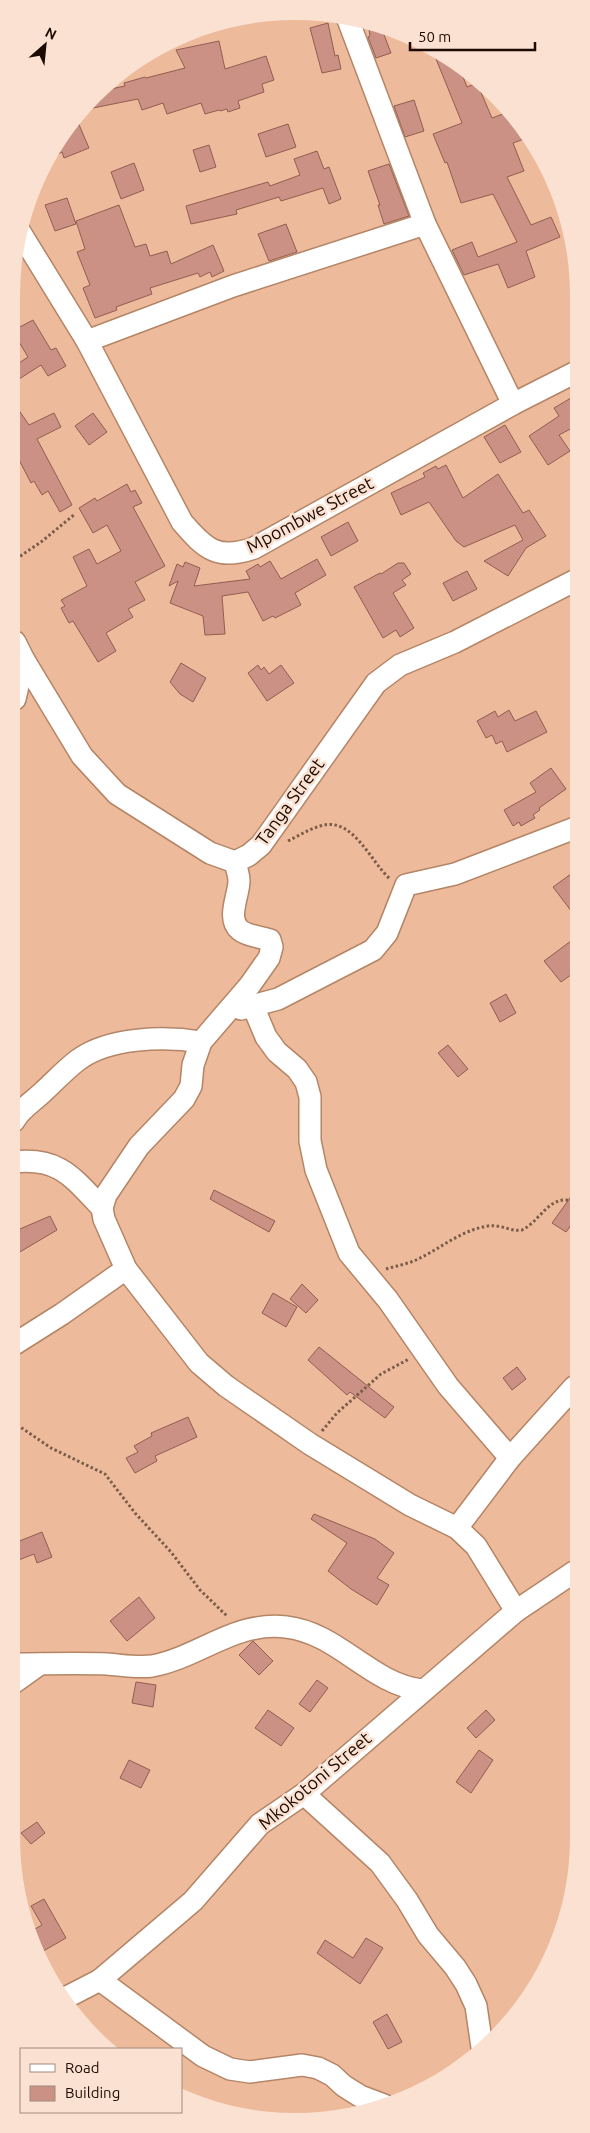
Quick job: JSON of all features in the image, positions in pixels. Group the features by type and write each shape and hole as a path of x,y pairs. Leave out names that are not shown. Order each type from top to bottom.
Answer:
{"street":[{"path":"350,25 425,224 513,404"},
{"path":"87,341 233,286 425,224"},
{"name":"Mpombwe Street","path":"25,240 87,341 182,522 200,543 220,552 237,554 254,548 513,404 570,375"},
{"name":"Tanga Street","path":"234,862 250,855 261,845 376,682 400,665 455,642 570,583"},
{"path":"20,651 82,756 117,794 210,853 234,862 239,878 234,905 235,922 239,930 270,940 272,948 269,958 250,985 201,1042 193,1065 191,1086 184,1099 139,1146 106,1195 102,1208 104,1219 126,1269 199,1363 226,1386 310,1444 410,1505 457,1528 476,1546 516,1611"},
{"path":"224,1015 278,999 373,950 387,934 406,885 455,874 570,830"},
{"path":"253,1006 266,1037 277,1052 297,1069 306,1082 310,1097 310,1141 316,1170 342,1239 353,1259 369,1275 423,1352 474,1418 510,1458"},
{"path":"20,1114 79,1059 99,1050 125,1041 190,1040 201,1042"},
{"path":"20,1162 36,1161 59,1168 72,1176 102,1208"},
{"path":"20,1341 126,1269"},
{"path":"457,1528 510,1458 570,1391"},
{"name":"Mkokotoni Street","path":"70,1996 100,1980 193,1901 260,1824 304,1794 422,1690 516,1611 570,1575"},
{"path":"20,1664 150,1666 175,1660 243,1630 285,1627 310,1633 333,1644 398,1686 422,1690"},
{"path":"20,1678 40,1664"},
{"path":"304,1794 380,1863 407,1900 428,1935 456,1967 476,2006 481,2040"},
{"path":"100,1980 203,2056 230,2069 250,2072 302,2065 318,2068 332,2075 344,2086 360,2096 374,2101"}],"path":[{"path":"20,556 75,514"},
{"path":"261,845 285,842 326,825 340,826 355,837 388,877 398,884 406,885"},
{"path":"369,1275 418,1259 453,1238 483,1227 497,1225 514,1230 522,1230 530,1226 556,1201 566,1199 570,1200"},
{"path":"310,1444 337,1414 380,1374 423,1352"},
{"path":"20,1427 51,1448 104,1474 215,1607 243,1630"}],"building":[{"path":"328,23 335,56 338,55 341,69 322,73 310,28"},
{"path":"369,30 384,35 391,53 376,58 368,37 370,36"},
{"path":"219,41 225,69 266,56 274,80 262,84 264,92 238,101 240,108 228,112 227,109 205,114 201,103 167,114 163,103 142,110 138,99 94,108 114,88 125,86 124,83 185,68 176,50"},
{"path":"436,59 464,78 467,87 472,85 476,88 482,94 492,118 502,114 522,140 513,143 524,171 507,177 531,225 551,217 560,237 526,251 535,277 508,288 498,264 464,275 452,250 472,242 478,257 517,242 493,194 461,203 447,162 445,163 433,134 462,123"},
{"path":"414,100 424,131 405,137 394,106"},
{"path":"288,124 296,147 266,157 258,134"},
{"path":"79,125 89,148 64,158 62,152 59,153"},
{"path":"209,145 216,167 200,172 193,150"},
{"path":"317,151 324,169 329,167 341,199 329,204 323,188 281,201 279,197 236,210 237,214 191,224 186,206 268,182 270,186 300,175 294,159"},
{"path":"134,163 144,190 121,199 111,172"},
{"path":"389,164 409,216 384,224 378,205 380,205 368,171"},
{"path":"67,198 76,224 55,231 45,205"},
{"path":"119,205 135,247 146,244 150,256 167,251 171,264 213,245 224,271 212,277 210,272 200,277 198,273 150,288 152,294 116,307 117,310 95,318 83,288 90,285 77,252 85,249 76,221"},
{"path":"286,224 297,252 269,261 258,234"},
{"path":"33,320 51,350 56,348 66,366 48,376 41,365 20,378 20,362 28,357 20,344 20,327"},
{"path":"570,399 570,429 559,435 570,451 548,465 529,436 559,416 554,408"},
{"path":"20,412 29,425 54,413 61,427 37,439 72,505 60,512 48,491 42,495 34,481 31,483 20,462"},
{"path":"93,413 107,432 89,445 75,426"},
{"path":"505,425 521,452 500,463 484,437"},
{"path":"446,465 463,498 498,474 523,513 529,510 546,536 526,548 508,576 484,561 523,540 515,525 464,547 456,541 429,502 401,515 391,493 425,477 423,473 436,466 438,469"},
{"path":"127,484 131,492 135,490 142,503 133,507 165,566 135,582 145,600 128,609 133,617 106,633 116,651 98,662 73,621 69,623 61,608 65,606 61,600 87,586 73,557 89,549 97,564 121,551 107,525 93,533 79,508 95,498 97,501"},
{"path":"348,522 358,541 331,556 321,537"},
{"path":"317,559 326,575 295,593 301,605 275,618 273,616 263,621 248,592 222,596 225,634 205,635 203,616 170,603 178,581 169,586 177,564 183,567 185,562 200,568 194,586 250,579 246,571 258,564 260,567 270,561 281,579"},
{"path":"398,563 404,563 411,574 402,580 406,585 393,593 414,628 400,637 396,630 383,638 354,587 381,574"},
{"path":"467,571 477,589 453,601 443,583"},
{"path":"181,663 206,678 193,702 180,694 170,682"},
{"path":"258,665 261,670 264,667 269,674 281,665 294,683 267,701 248,673"},
{"path":"509,710 515,721 536,711 547,732 507,752 502,741 496,744 492,735 486,738 477,721 495,711 498,717"},
{"path":"551,768 566,789 539,808 540,810 533,815 535,818 521,826 519,822 513,826 504,810 536,792 530,783"},
{"path":"570,875 570,909 553,887"},
{"path":"570,942 570,976 561,982 544,961"},
{"path":"506,994 516,1013 500,1022 490,1003"},
{"path":"448,1045 468,1069 458,1077 438,1053"},
{"path":"214,1190 275,1221 269,1232 210,1199"},
{"path":"570,1198 570,1227 566,1232 552,1223"},
{"path":"50,1216 57,1230 20,1252 20,1229"},
{"path":"302,1284 318,1300 306,1313 290,1299"},
{"path":"273,1293 297,1307 286,1327 262,1313"},
{"path":"319,1347 394,1407 385,1418 350,1392 347,1395 308,1360"},
{"path":"517,1367 526,1379 512,1390 503,1378"},
{"path":"188,1417 197,1437 155,1456 157,1461 135,1473 126,1458 138,1452 134,1446 152,1436 151,1433"},
{"path":"314,1514 375,1539 394,1553 377,1578 389,1585 377,1605 351,1589 328,1571 347,1543 311,1519"},
{"path":"42,1532 52,1557 37,1563 34,1554 20,1559 20,1541"},
{"path":"139,1597 155,1618 127,1641 110,1621"},
{"path":"253,1641 273,1661 259,1675 239,1655"},
{"path":"317,1680 328,1688 310,1712 299,1704"},
{"path":"136,1682 156,1685 153,1707 132,1703"},
{"path":"268,1710 294,1728 281,1746 255,1728"},
{"path":"486,1710 495,1720 476,1738 467,1728"},
{"path":"479,1750 493,1760 471,1793 456,1782"},
{"path":"129,1760 150,1770 141,1788 120,1778"},
{"path":"37,1822 45,1833 31,1844 21,1833"},
{"path":"44,1899 66,1938 44,1951 36,1929 42,1925 31,1906"},
{"path":"366,1938 383,1948 360,1984 317,1953 325,1940 353,1958"},
{"path":"387,2014 402,2042 388,2049 373,2022"}]}
